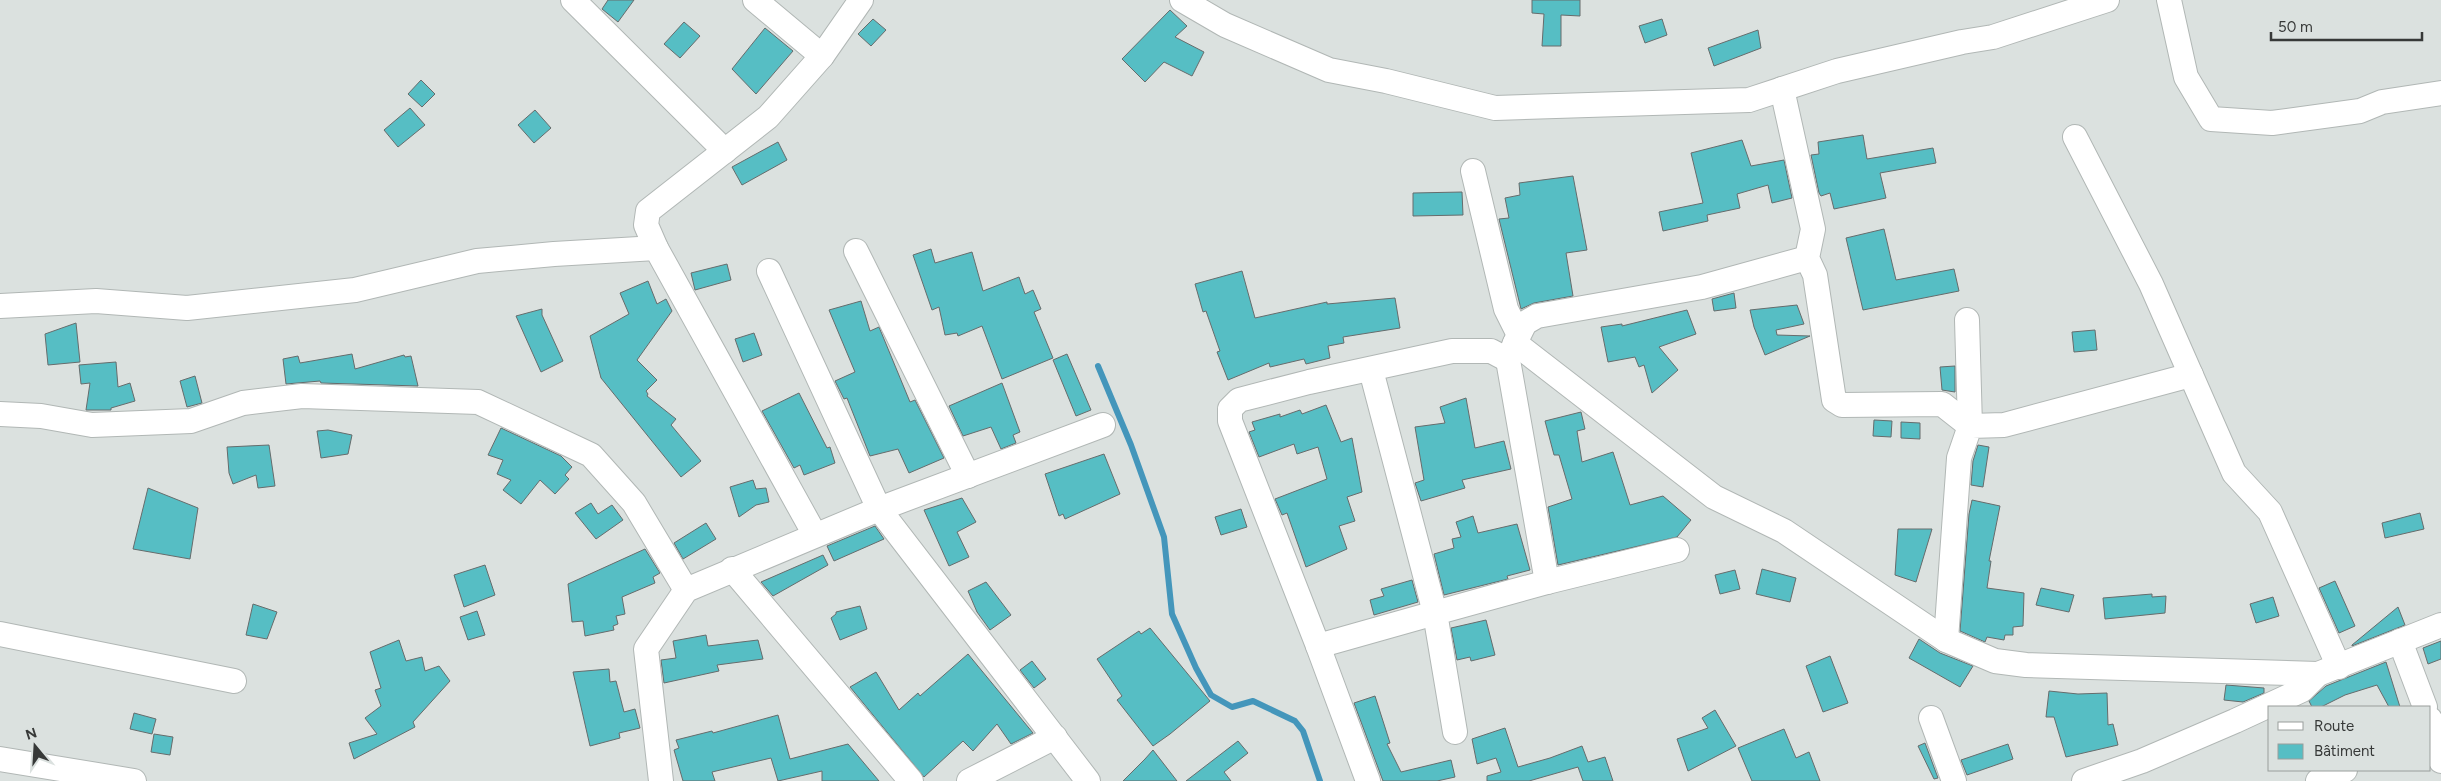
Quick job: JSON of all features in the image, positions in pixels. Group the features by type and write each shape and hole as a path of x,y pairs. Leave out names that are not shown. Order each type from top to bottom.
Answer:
{"street":[{"path":"573,0 725,151"},
{"path":"755,0 822,56"},
{"path":"815,536 656,248 646,225 648,211 768,117 822,56 861,0"},
{"path":"1182,0 1225,25 1329,70 1386,81 1495,108 1749,100 1837,71 1962,42 1993,37 2107,0"},
{"path":"2169,0 2186,78 2211,119 2272,123 2360,111 2382,102 2441,93"},
{"path":"1782,89 1813,229 1807,258 1815,275 1834,400 1842,405 1942,404 1970,426 2004,425 2191,375"},
{"path":"2074,137 2150,284 2234,473 2270,512 2328,671"},
{"path":"1473,171 1514,345 1547,582"},
{"path":"0,306 96,301 187,308 355,290 476,261 656,248"},
{"path":"856,251 968,476"},
{"path":"1514,345 1524,323 1537,316 1702,287 1807,258"},
{"path":"769,271 878,509 1088,781"},
{"path":"1946,640 1959,458 1970,426 1967,320"},
{"path":"1368,781 1318,646 1230,422 1230,409 1239,400 1309,382 1452,351 1491,351 1514,345"},
{"path":"1514,345 1714,497 1784,531 1946,640 1995,661 2026,665 2328,671"},
{"path":"1371,370 1435,613 1456,732"},
{"path":"0,414 41,416 92,425 191,421 243,403 302,396 478,402 591,455 634,503 686,590"},
{"path":"661,781 646,649 686,590 878,509 1103,425"},
{"path":"1318,646 1547,582 1676,550"},
{"path":"732,569 912,781"},
{"path":"2084,781 2142,761 2235,721 2302,690 2328,671 2441,625"},
{"path":"0,634 234,682"},
{"path":"2400,641 2425,706"},
{"path":"1931,718 1954,781"},
{"path":"2434,729 2441,761"},
{"path":"969,781 1055,737"},
{"path":"0,759 134,781"},
{"path":"2318,781 2343,771"}],"building":[{"path":"608,0 634,0 618,22 602,9"},
{"path":"1532,0 1580,0 1580,16 1561,15 1561,46 1542,46 1544,14 1532,13"},
{"path":"1170,10 1187,26 1175,37 1204,52 1192,76 1164,62 1145,82 1122,59"},
{"path":"873,19 886,30 871,46 858,34"},
{"path":"1662,19 1667,35 1645,43 1639,26"},
{"path":"684,22 700,36 680,58 664,44"},
{"path":"765,28 793,51 756,94 732,69"},
{"path":"1758,30 1761,48 1714,66 1708,48"},
{"path":"421,80 435,94 422,107 408,94"},
{"path":"410,108 425,125 398,147 384,130"},
{"path":"535,110 551,128 534,143 518,125"},
{"path":"1863,135 1867,159 1933,148 1936,163 1880,173 1886,198 1834,209 1830,193 1821,196 1819,193 1811,155 1819,154 1818,142"},
{"path":"1742,140 1751,166 1784,160 1792,198 1772,203 1768,185 1737,194 1740,208 1707,215 1708,221 1663,231 1659,212 1703,203 1691,153"},
{"path":"778,142 787,160 742,185 732,167"},
{"path":"1573,176 1587,250 1566,253 1573,296 1534,303 1521,309 1499,219 1509,218 1505,198 1520,195 1519,183"},
{"path":"1462,192 1463,215 1413,216 1413,193"},
{"path":"1884,229 1896,280 1954,269 1959,291 1863,310 1846,238"},
{"path":"931,249 935,263 972,252 983,291 1019,277 1025,294 1033,290 1041,309 1034,312 1053,358 1002,379 982,326 958,336 957,333 945,335 939,307 932,310 913,255"},
{"path":"727,264 731,280 695,290 691,273"},
{"path":"1242,271 1255,318 1327,302 1327,304 1395,298 1400,328 1343,337 1344,343 1328,346 1330,358 1306,364 1304,359 1270,367 1269,363 1228,380 1217,352 1220,351 1206,311 1203,312 1195,284"},
{"path":"648,281 657,304 666,299 672,311 637,360 657,380 646,391 647,396 676,419 671,425 701,461 681,477 601,378 590,336 629,314 620,293"},
{"path":"1734,293 1736,308 1714,311 1712,299"},
{"path":"861,301 870,331 879,327 910,402 915,400 944,458 909,473 898,449 870,456 847,398 844,399 835,381 855,372 829,310"},
{"path":"1797,305 1804,324 1776,330 1777,335 1810,336 1765,355 1754,327 1750,310"},
{"path":"542,309 542,315 563,361 541,372 516,316"},
{"path":"1687,310 1696,334 1659,347 1678,370 1652,393 1644,365 1639,367 1635,357 1608,362 1601,327 1622,324 1622,326"},
{"path":"76,323 80,362 48,365 45,334"},
{"path":"2095,330 2097,350 2074,352 2072,332"},
{"path":"754,333 762,355 743,362 735,339"},
{"path":"352,354 355,369 404,355 405,357 411,356 418,386 321,383 320,381 286,384 283,359 298,356 300,363"},
{"path":"1067,354 1091,410 1076,416 1053,360"},
{"path":"116,362 118,387 130,383 135,401 111,408 111,410 86,410 90,383 81,384 79,365"},
{"path":"1955,366 1955,392 1942,390 1940,367"},
{"path":"195,376 202,403 187,407 180,381"},
{"path":"1002,383 1020,432 1013,435 1016,443 1001,449 991,427 963,436 949,406"},
{"path":"799,393 827,448 830,447 835,463 804,475 800,465 794,468 762,411"},
{"path":"1466,398 1475,448 1504,441 1511,469 1462,480 1465,488 1421,501 1415,483 1424,480 1415,427 1445,423 1440,407"},
{"path":"1326,405 1341,442 1352,438 1362,492 1347,497 1355,521 1339,526 1347,549 1306,567 1287,513 1282,515 1275,499 1327,479 1318,447 1297,454 1294,444 1259,457 1249,432 1255,430 1252,422 1280,414 1280,417 1300,410 1302,414"},
{"path":"1581,412 1585,429 1577,431 1582,462 1613,452 1630,505 1663,496 1691,520 1677,537 1558,565 1548,507 1572,499 1559,455 1554,455 1545,421"},
{"path":"1874,420 1892,421 1891,437 1873,436"},
{"path":"1901,422 1920,423 1920,439 1901,438"},
{"path":"501,428 561,456 572,467 565,475 569,479 555,494 540,480 521,504 503,490 511,480 497,474 503,460 488,455"},
{"path":"328,430 352,435 348,454 321,458 317,431"},
{"path":"269,445 275,486 258,488 256,475 233,484 229,473 227,447"},
{"path":"1978,445 1989,447 1983,487 1971,485 1973,461"},
{"path":"1104,454 1120,494 1065,519 1063,514 1059,516 1045,474"},
{"path":"753,480 756,489 766,488 769,502 756,505 739,517 730,487"},
{"path":"148,488 198,508 190,559 133,549"},
{"path":"962,498 976,522 957,532 969,557 949,566 924,510"},
{"path":"1972,500 2000,506 1989,561 1991,561 1987,588 2024,593 2023,626 2013,627 2013,635 2005,635 2004,640 1987,637 1985,642 1960,631 1969,514"},
{"path":"591,503 598,514 612,505 623,520 596,539 575,513"},
{"path":"1241,509 1247,527 1221,535 1215,517"},
{"path":"2420,513 2424,529 2385,538 2382,523"},
{"path":"1473,516 1478,533 1517,524 1530,570 1507,576 1508,579 1444,595 1434,554 1454,548 1452,539 1461,537 1456,522"},
{"path":"706,523 716,539 683,559 674,543"},
{"path":"875,526 884,539 834,561 827,546"},
{"path":"1898,529 1932,529 1916,582 1895,575"},
{"path":"645,549 660,573 653,577 655,583 622,597 625,614 616,616 618,624 613,626 614,630 585,636 583,621 572,622 568,584"},
{"path":"823,555 828,565 773,596 761,582"},
{"path":"485,565 495,595 464,607 454,575"},
{"path":"1762,569 1796,578 1790,602 1756,594"},
{"path":"1735,570 1740,589 1720,594 1715,575"},
{"path":"1412,580 1418,602 1374,615 1370,600 1384,596 1381,589"},
{"path":"2335,581 2355,626 2339,633 2319,588"},
{"path":"986,582 1011,615 990,630 977,612 968,591"},
{"path":"2041,588 2074,595 2069,612 2036,605"},
{"path":"2152,594 2152,597 2166,596 2165,613 2105,619 2103,598"},
{"path":"2273,597 2279,616 2256,623 2250,604"},
{"path":"253,604 277,612 267,639 246,635"},
{"path":"860,606 867,629 840,640 831,618 836,612"},
{"path":"2398,607 2405,625 2352,646 2352,645"},
{"path":"477,611 485,635 468,640 460,617"},
{"path":"1486,620 1495,655 1471,661 1470,657 1457,660 1451,628"},
{"path":"1150,628 1210,701 1153,746 1117,700 1122,696 1097,659 1139,631 1141,634"},
{"path":"706,635 708,646 758,640 763,659 717,665 719,671 664,683 661,660 676,658 673,641"},
{"path":"1919,639 1940,653 1973,666 1960,687 1909,658"},
{"path":"399,640 406,661 422,657 425,671 439,666 450,681 413,722 415,727 354,759 349,743 377,734 365,718 381,706 375,690 381,688 370,652"},
{"path":"2441,641 2441,659 2428,664 2423,648"},
{"path":"968,654 1033,733 1011,744 997,724 973,751 963,741 924,777 850,687 876,672 899,710 918,693 920,696"},
{"path":"1830,656 1848,703 1823,712 1806,666"},
{"path":"1032,661 1046,679 1034,688 1020,670"},
{"path":"2386,662 2400,706 2388,706 2377,685 2345,695 2323,706 2312,706 2309,701 2326,686"},
{"path":"609,669 610,682 616,681 624,712 635,709 640,728 619,733 620,738 590,746 573,672"},
{"path":"2226,685 2264,688 2264,693 2243,702 2224,700"},
{"path":"2049,691 2078,694 2107,693 2108,725 2113,724 2118,745 2066,757 2054,717 2046,717"},
{"path":"1375,696 1390,743 1387,744 1401,772 1451,760 1455,777 1437,781 1383,781 1354,703"},
{"path":"1715,710 1736,746 1688,771 1677,739 1708,728 1702,718"},
{"path":"134,713 156,719 152,734 130,729"},
{"path":"778,715 790,759 848,744 879,781 822,781 822,771 778,781 771,758 712,772 715,781 683,781 674,750 679,748 676,740 712,731 713,733"},
{"path":"1505,728 1518,767 1582,746 1588,762 1605,757 1613,781 1583,781 1578,767 1529,781 1487,781 1487,776 1501,772 1496,758 1477,764 1472,739"},
{"path":"1784,729 1796,758 1809,752 1820,781 1752,781 1738,748"},
{"path":"154,734 173,737 170,755 151,752"},
{"path":"1238,741 1248,753 1224,772 1231,781 1186,781"},
{"path":"1925,743 1938,778 1934,779 1918,746"},
{"path":"2008,744 2013,759 1967,775 1961,760"},
{"path":"1153,750 1177,781 1123,781 1145,759"}],"waterway":[{"path":"1098,366 1131,445 1164,537 1172,614 1196,668 1211,695 1232,707 1253,701 1295,721 1303,731 1320,781"}]}
